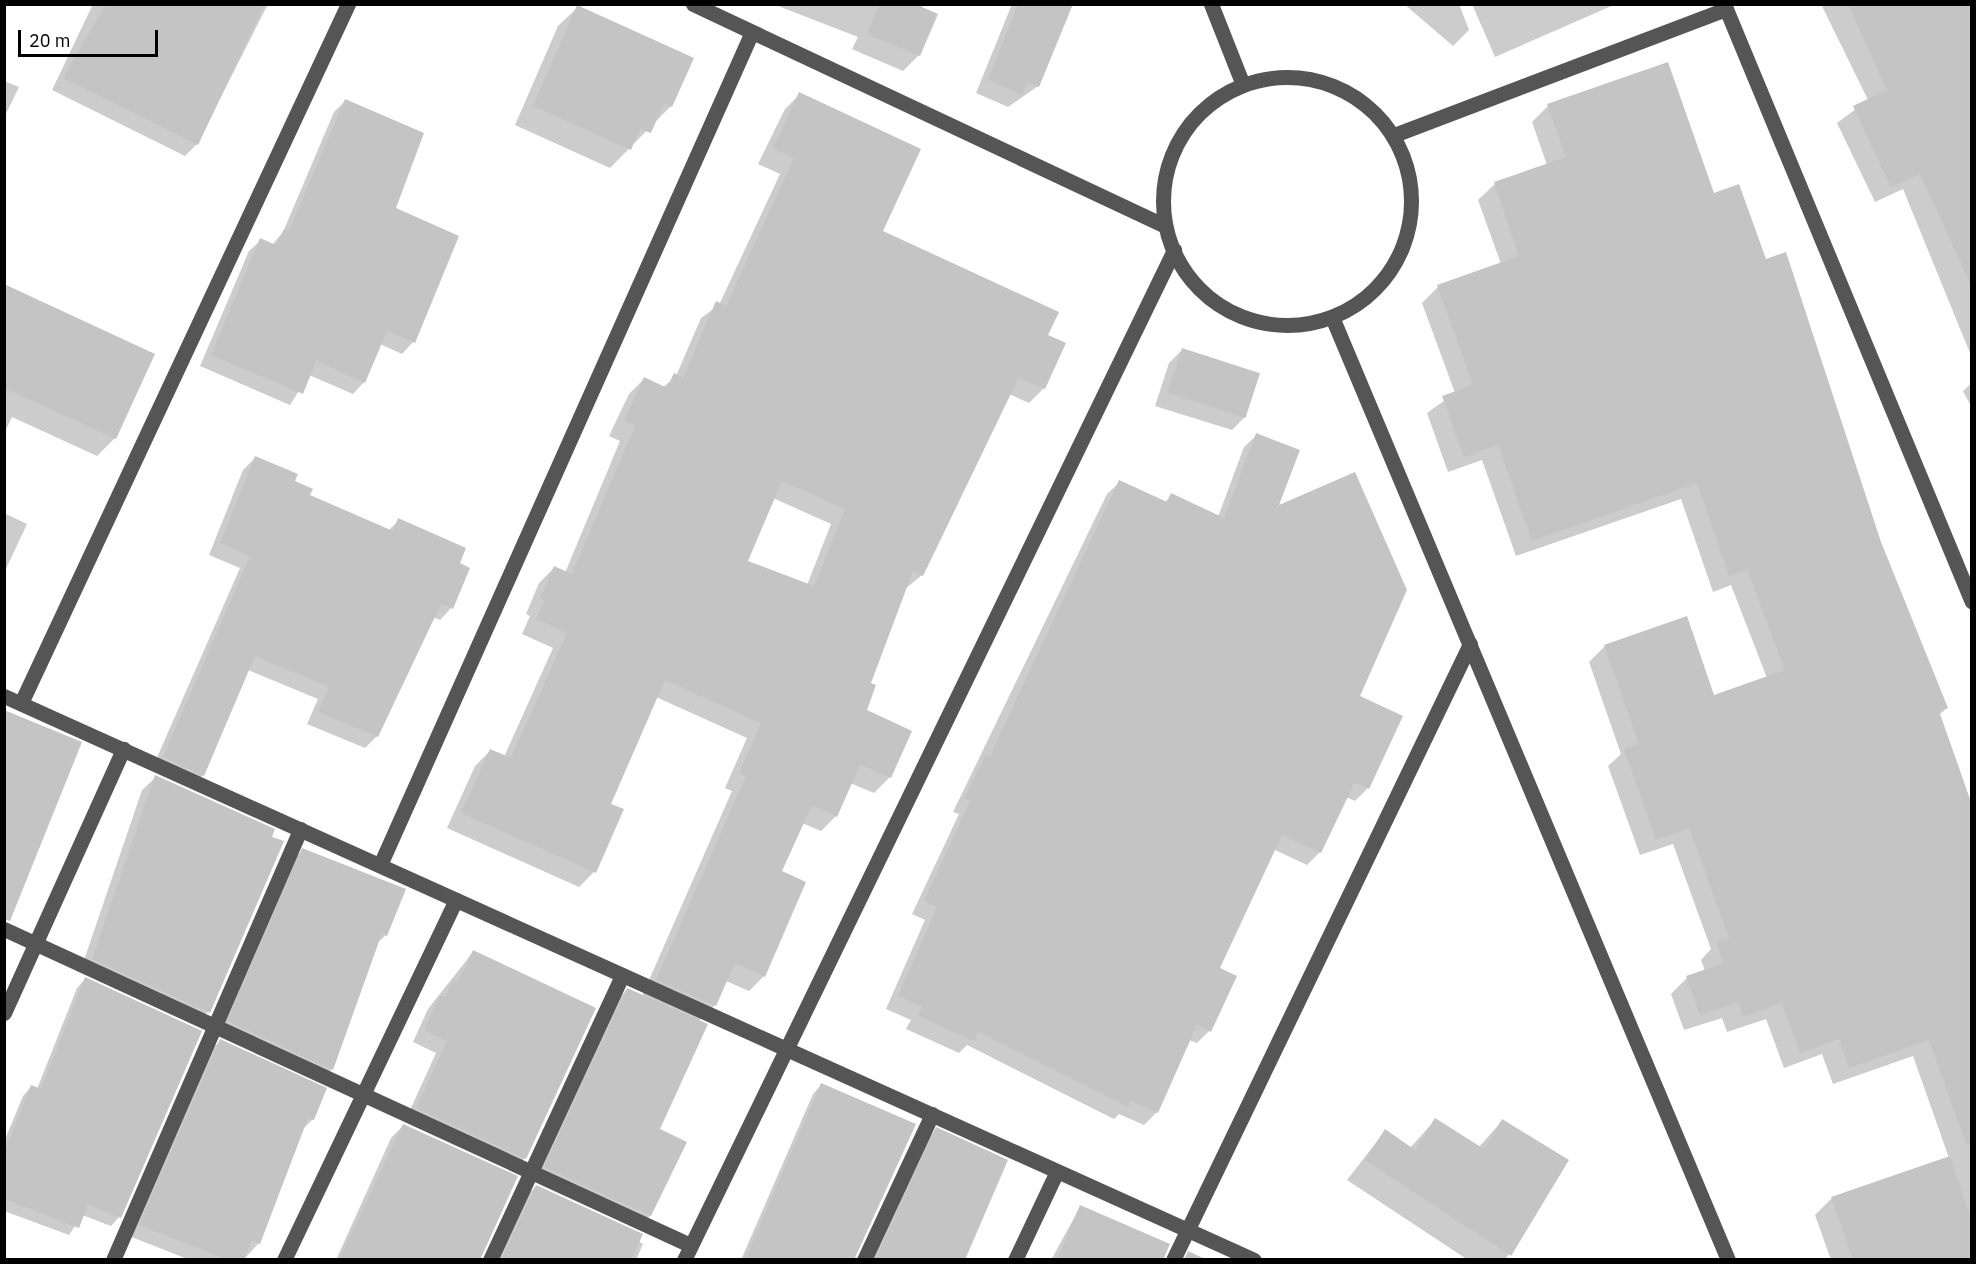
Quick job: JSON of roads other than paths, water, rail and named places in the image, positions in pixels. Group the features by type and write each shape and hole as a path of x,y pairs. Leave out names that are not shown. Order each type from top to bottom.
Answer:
{"street":[{"path":"21,703 348,4"},
{"path":"693,4 1164,225"},
{"path":"1209,6 1243,85"},
{"path":"1394,135 1725,7 1971,602"},
{"path":"380,865 752,32"},
{"path":"1262,78 1315,78 1357,97 1394,135 1409,170 1410,230 1388,277 1354,308 1315,324 1249,320 1219,307 1180,267 1164,225 1164,172 1177,140 1220,93 1243,85 1262,78"},
{"path":"4,929 531,1172 687,1252 783,1048 1174,250"},
{"path":"1332,317 1728,1260"},
{"path":"1173,1260 1470,644"},
{"path":"4,696 1254,1260"},
{"path":"4,1013 123,749"},
{"path":"113,1260 300,829"},
{"path":"284,1260 456,900"},
{"path":"490,1260 622,975"},
{"path":"864,1260 932,1114"},
{"path":"1015,1260 1057,1171"}]}
